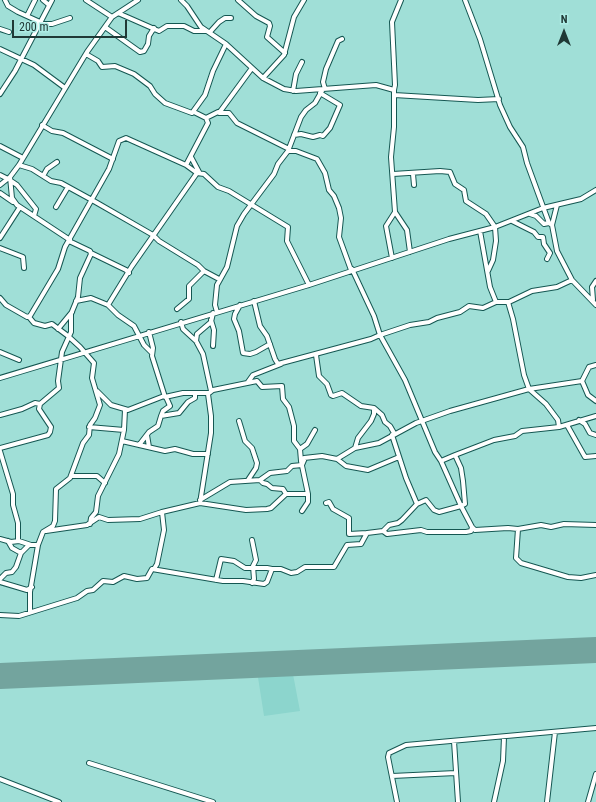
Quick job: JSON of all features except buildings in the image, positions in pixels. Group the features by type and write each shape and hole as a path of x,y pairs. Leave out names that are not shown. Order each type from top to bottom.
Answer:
{"street":[{"path":"5,0 8,6 39,23 52,24 70,18"},
{"path":"27,16 35,0"},
{"path":"43,0 49,5"},
{"path":"0,94 22,58 52,0"},
{"path":"86,0 112,17"},
{"path":"0,185 10,179 86,54 112,17 138,0"},
{"path":"181,0 188,6 201,27 226,44 263,78 284,89 294,91 323,90 376,85 394,93 478,100 499,99"},
{"path":"238,0 256,16 269,23 270,26 267,37 285,53"},
{"path":"263,78 271,67 280,61 285,53 294,17 303,0"},
{"path":"401,0 392,22 395,85 391,157 395,212 407,230 410,252"},
{"path":"465,0 510,127 524,147 527,163 543,208 551,224 557,251 572,280 593,300 596,305"},
{"path":"118,13 159,31 167,26 184,26 194,31 208,32 225,18 231,18"},
{"path":"105,28 140,52 144,51 148,44 149,36 154,28"},
{"path":"0,29 9,32"},
{"path":"196,341 197,334 211,322 215,313 215,299 219,279 227,267 236,226 250,204 268,182 278,164 289,149 301,117 315,102 323,90 326,69 338,41 342,38"},
{"path":"194,112 208,89 213,71 226,44"},
{"path":"0,49 22,58 65,88"},
{"path":"86,54 98,61 102,67 115,66 134,74 150,86 165,102 194,112 206,118 208,123 186,165"},
{"path":"294,91 296,74 302,62"},
{"path":"206,118 218,112 252,68"},
{"path":"294,135 301,134 313,137 320,135 323,136 330,128 340,105 323,90"},
{"path":"218,112 229,113 237,123 289,149 317,159 327,176 329,190 340,208 341,218 339,237 352,270 374,316 380,335 405,380 435,452 441,461 473,529"},
{"path":"42,125 71,137 113,159"},
{"path":"29,317 42,299 58,269 68,241 92,200 113,159 119,141 126,138 204,174 218,187 288,227 287,241 309,285"},
{"path":"0,146 23,158"},
{"path":"191,157 198,172"},
{"path":"43,176 47,169 57,162"},
{"path":"19,165 32,169 51,181 61,183 92,200 153,235 159,241 198,265 204,271 219,279"},
{"path":"393,174 413,174 440,171 450,172 455,184 464,190 466,201 486,214 495,227 495,247 488,271"},
{"path":"108,305 127,271 131,268 198,172"},
{"path":"413,174 414,185"},
{"path":"0,175 10,179 17,185 36,209 34,216"},
{"path":"10,179 14,202"},
{"path":"56,207 68,188"},
{"path":"0,378 181,322 309,285 352,270 495,227 543,208 581,199 596,190"},
{"path":"0,193 68,241 127,271"},
{"path":"551,224 557,205"},
{"path":"0,238 20,208"},
{"path":"392,258 386,227 395,212"},
{"path":"530,214 536,216 544,224 551,224"},
{"path":"512,221 534,232 538,237 543,237 544,244 550,253 547,259"},
{"path":"480,231 490,287 496,302"},
{"path":"148,243 159,241"},
{"path":"0,248 23,257 24,268"},
{"path":"18,541 18,523 13,505 13,494 0,450 50,434 51,429 43,418 39,409 40,404 54,391 59,389 64,345 71,332 72,312 76,301 80,278 91,253"},
{"path":"177,309 189,299 189,286 204,271"},
{"path":"248,383 253,375 281,364 316,355 410,325 429,322 437,318 460,312 469,306 483,308 496,302 508,302 532,291 557,287 572,280"},
{"path":"593,300 592,287 596,281"},
{"path":"0,298 6,305 29,317 34,323 45,326 50,324 58,328 85,352 94,363 92,378 100,405 90,427 89,435 83,443 77,464 71,476 68,481 58,486 56,489 55,521 53,526 43,532 38,545 30,590 30,612"},
{"path":"76,301 91,298 108,305 118,315 134,326 144,345 152,353"},
{"path":"254,301 260,326 267,336 277,363 281,364"},
{"path":"508,302 514,319 524,375 529,389 546,404 585,457 596,456"},
{"path":"240,305 234,319 239,331 243,353 250,354 270,344"},
{"path":"58,328 72,312"},
{"path":"207,315 214,330 213,346"},
{"path":"181,322 183,329 196,341 204,356 210,392 211,427 200,502"},
{"path":"149,332 153,348 152,353 165,397 170,406 170,410 175,414"},
{"path":"0,352 19,360"},
{"path":"316,355 319,376 327,384 331,395 333,396 342,393 362,406 374,408 382,415 385,422 390,426 399,457 417,504"},
{"path":"596,365 589,367 582,381 588,395 596,401"},
{"path":"97,391 111,405 125,410 165,397 183,393 195,394 210,392 257,381 262,387 282,386 283,399 292,414 294,441 304,458 302,465 306,480 308,502 302,511"},
{"path":"339,460 355,448 379,443 393,434 422,421 456,409 529,389 582,381"},
{"path":"161,416 179,413 188,402 195,398 195,394"},
{"path":"0,415 22,409 35,403 40,404"},
{"path":"139,445 147,435 158,426 161,416 170,406"},
{"path":"355,448 358,438 371,421 374,414 374,408"},
{"path":"90,524 91,518 96,512 98,496 119,454 124,430 125,410"},
{"path":"441,461 487,442 515,436 522,431 562,426 596,416"},
{"path":"579,420 585,424 590,433 596,435"},
{"path":"239,421 245,441 252,448 257,463 256,468 248,480"},
{"path":"90,427 124,430"},
{"path":"300,449 308,444 315,430"},
{"path":"147,435 149,447"},
{"path":"122,441 165,451 175,449 193,454 208,454"},
{"path":"326,503 329,502 333,509 349,518 348,534 383,531 389,525 398,523 402,520 417,504 428,500 434,510 439,512 461,506 465,504 463,481 461,468 455,455"},
{"path":"304,458 319,456 339,460 346,466 368,470 399,457"},
{"path":"43,532 90,524 99,517 108,520 124,520 140,519 162,514 200,502 230,482 260,480 270,474 287,471 292,466 302,465"},
{"path":"71,476 97,476 105,483"},
{"path":"260,480 263,484 268,484 272,488 283,489 286,494"},
{"path":"200,502 246,510 268,509 286,494 306,493"},
{"path":"0,615 19,616 80,597 85,592 93,590 103,581 113,582 124,576 137,579 147,578 151,570 154,569 163,541 164,522 162,514"},
{"path":"383,531 387,534 421,530 427,532 473,529 518,529 541,525 551,527 564,524 596,525"},
{"path":"518,529 516,558 519,562 568,577 581,578 596,575"},
{"path":"216,580 221,559 234,561 245,568 267,568 272,570 281,569 291,573 297,572 305,567 334,567 348,544 361,544 368,533"},
{"path":"0,539 18,541 29,545 38,545"},
{"path":"252,540 256,560 253,569 252,583"},
{"path":"8,541 12,548 21,553"},
{"path":"29,545 21,553 16,567 12,572 6,573 0,580 30,590"},
{"path":"154,569 216,580 266,584 272,570"},
{"path":"397,802 388,757 389,753 407,744 504,737 596,728"},
{"path":"548,802 555,732"},
{"path":"494,802 503,761 504,737"},
{"path":"454,740 458,802"},
{"path":"89,762 213,802"},
{"path":"392,776 456,773"},
{"path":"588,802 596,774"},
{"path":"0,779 59,802"}],"shaded area":[{"path":"292,669 300,711 264,716 257,671"}],"runway":[{"path":"0,676 596,650"}]}
